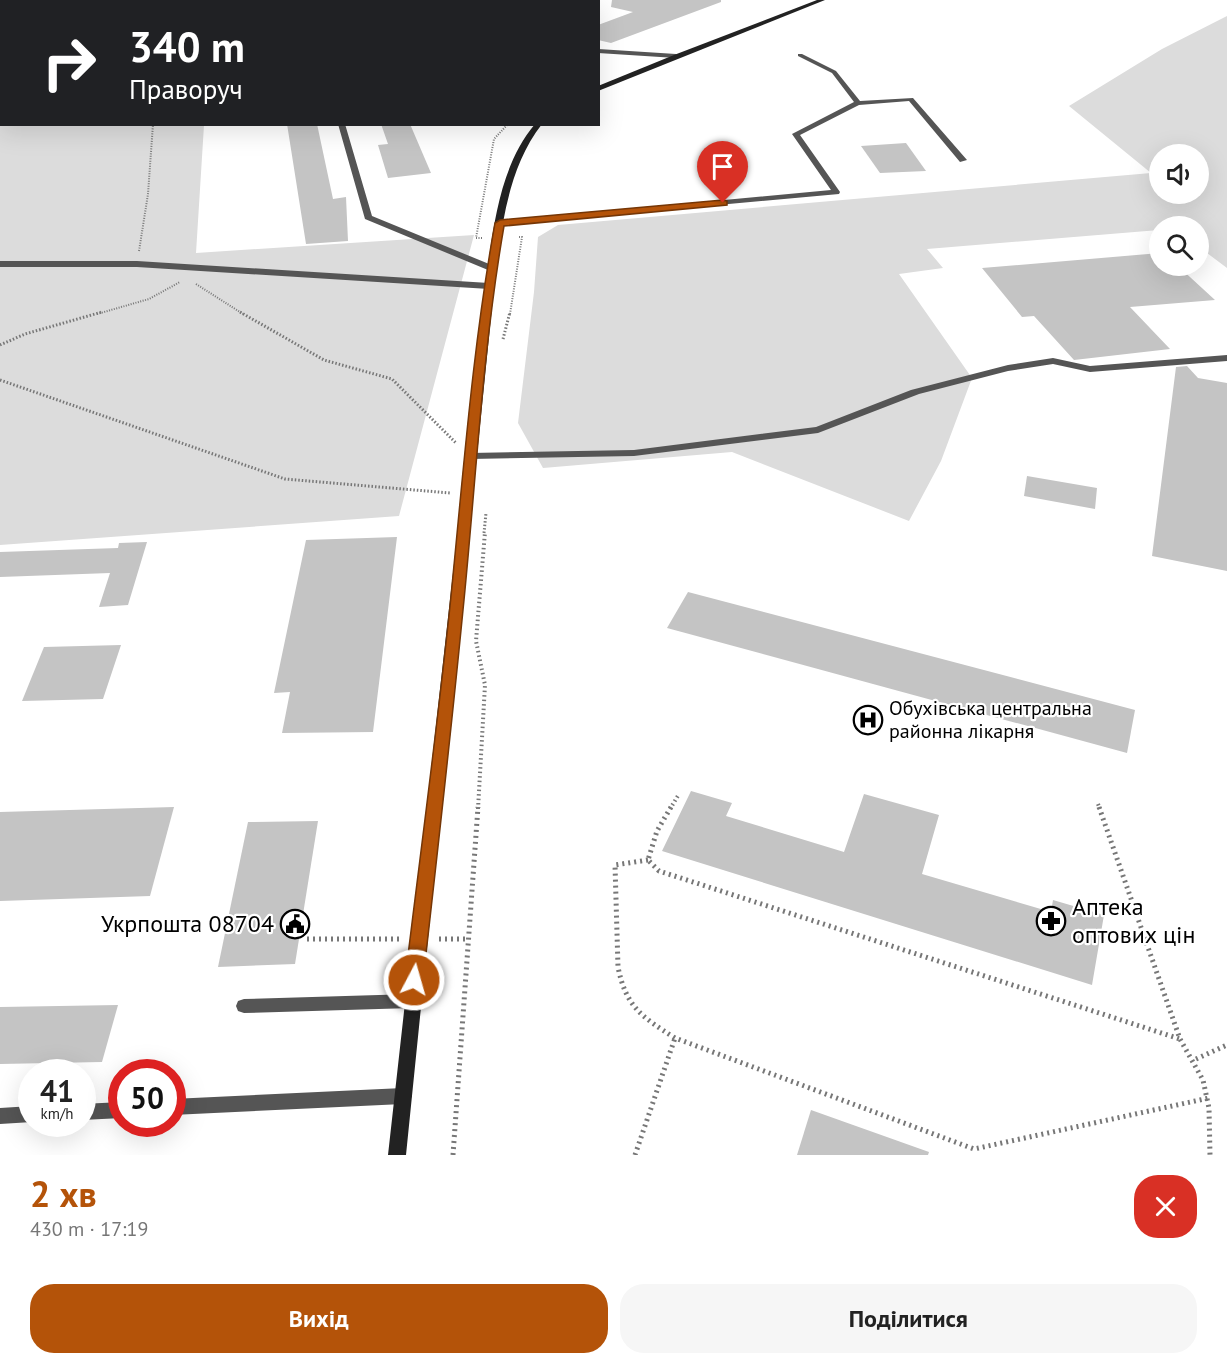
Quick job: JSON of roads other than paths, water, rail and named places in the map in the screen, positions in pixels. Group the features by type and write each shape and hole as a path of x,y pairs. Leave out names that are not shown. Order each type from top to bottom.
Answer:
{"main road":[{"path":"600,88 676,56 822,0"},
{"path":"397,1155 418,939 455,622 470,456 491,268 500,223 521,149 536,126"}],"street":[{"path":"600,51 612,54 676,56"},
{"path":"800,55 834,72 858,103"},
{"path":"500,223 836,192 796,134 858,103 911,99 963,160"},
{"path":"342,126 368,217 491,268"},
{"path":"0,264 137,264 489,286"},
{"path":"470,456 634,453 818,430 915,392 1008,368 1053,361 1090,369 1227,358"},
{"path":"244,1006 412,1001"},
{"path":"186,1106 403,1096"},
{"path":"0,1116 18,1115"}],"place":[{"name":"Обухівська центральна районна лікарня","path":"868,720"},
{"name":"Аптека оптових цін","path":"1051,921"},
{"name":"Укрпошта 08704","path":"295,924"}]}
